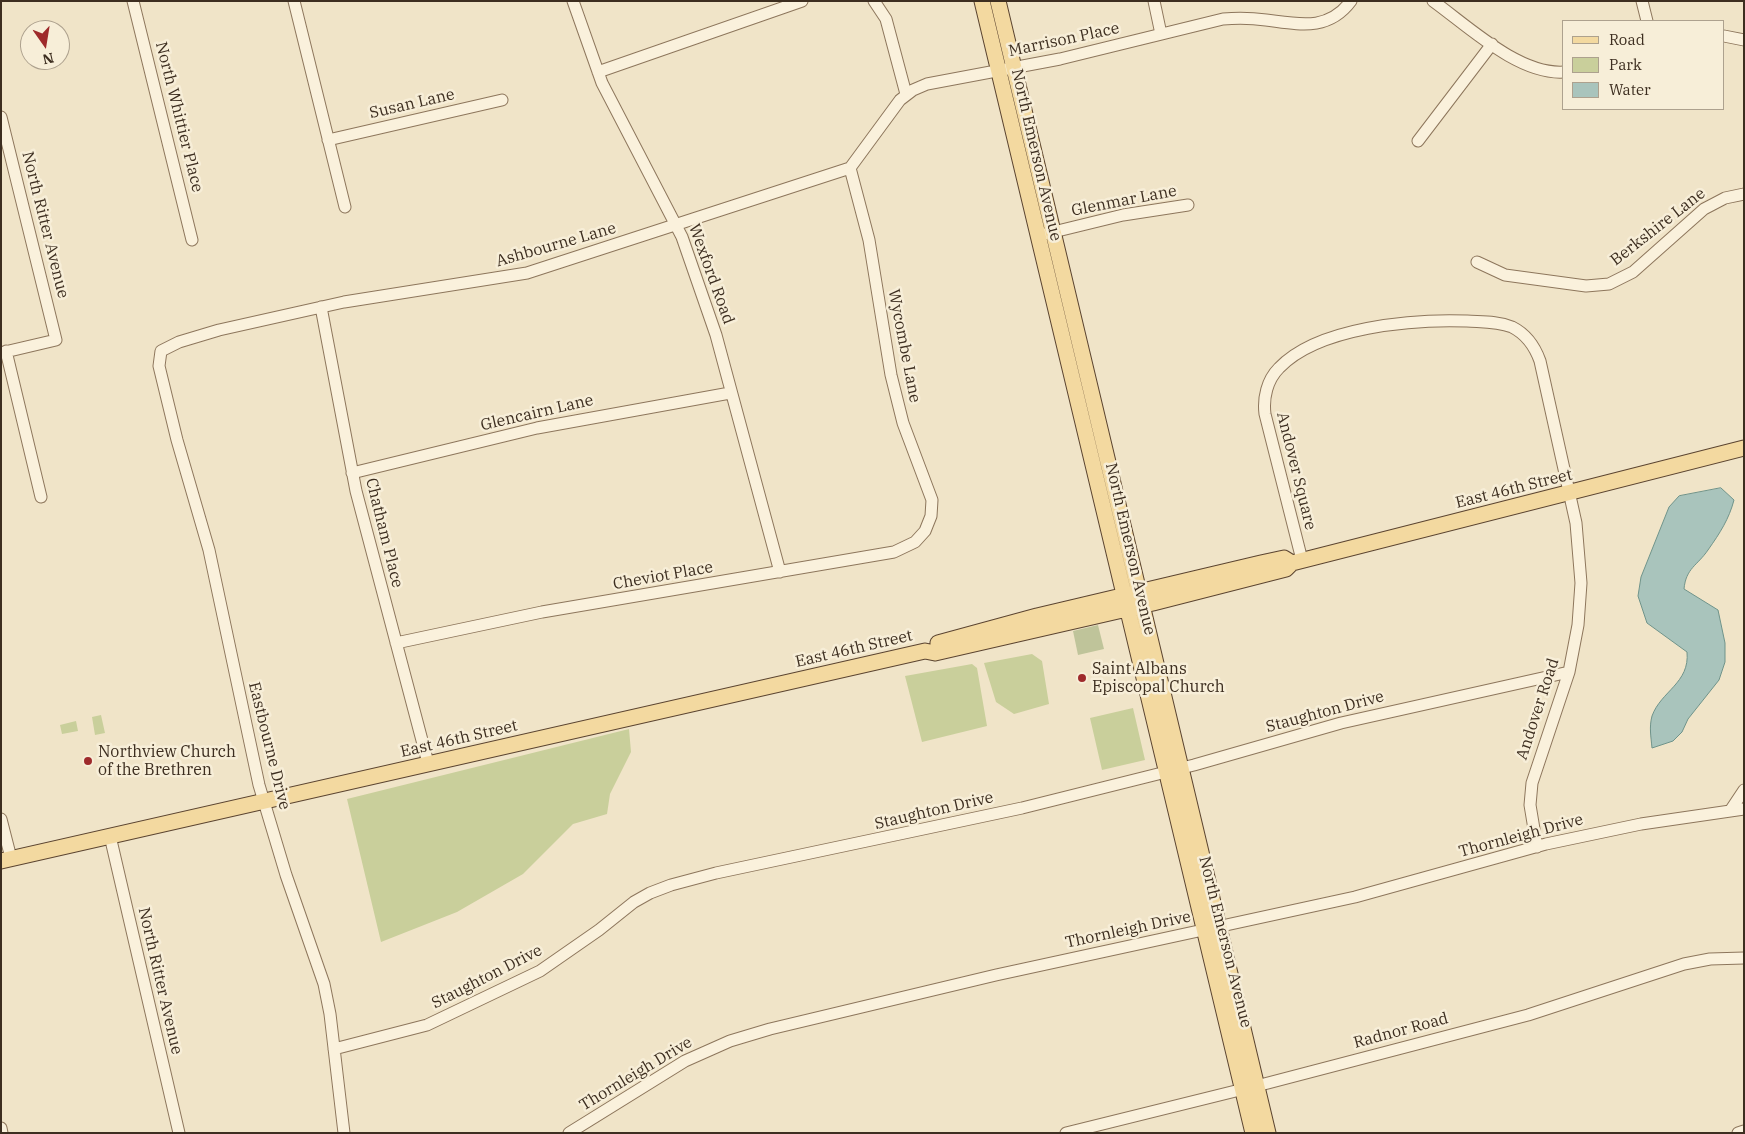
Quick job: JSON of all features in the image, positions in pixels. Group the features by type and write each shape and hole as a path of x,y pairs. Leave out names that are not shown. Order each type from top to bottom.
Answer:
{"main road":[{"name":"North Emerson Avenue","path":"982,1 1006,69 1053,232 1132,601"},
{"name":"North Emerson Avenue","path":"998,1 1006,69 1037,236 1132,601 1250,1088 1268,1133"},
{"name":"East 46th Street","path":"6,859 925,651 935,653 1132,601 1284,558 1297,561 1744,448"},
{"name":"North Emerson Avenue","path":"1250,1088 1253,1133"}],"street":[{"name":"North Whittier Place","path":"133,1 192,240"},
{"path":"294,1 345,208"},
{"name":"Wexford Road","path":"573,1 598,72 682,237 712,323 780,572"},
{"path":"598,72 802,1"},
{"path":"850,168 895,105 906,94 886,19 874,1"},
{"path":"1154,1 1161,34"},
{"name":"Marrison Place","path":"906,94 927,84 1006,69 1234,18 1301,26 1312,25 1334,17 1351,1"},
{"path":"1433,1 1511,58 1531,69 1550,73 1562,72"},
{"path":"1642,1 1647,20"},
{"path":"1725,36 1744,40"},
{"path":"1418,141 1492,44"},
{"name":"Susan Lane","path":"328,140 502,100"},
{"name":"North Ritter Avenue","path":"1,118 56,340 4,352"},
{"name":"Ashbourne Lane","path":"159,366 160,351 179,342 218,330 394,293 480,282 527,273 850,168"},
{"name":"Wycombe Lane","path":"850,168 868,240 891,375 902,423 931,496 932,512 927,527"},
{"name":"Berkshire Lane","path":"1477,262 1505,275 1586,286 1609,284 1633,272 1704,209 1717,201 1744,194"},
{"name":"Glenmar Lane","path":"1037,236 1133,213 1188,205"},
{"name":"Chatham Place","path":"321,307 352,473 428,764"},
{"name":"Andover Square","path":"1297,561 1265,418 1265,396 1274,375 1289,359 1319,344 1359,330 1404,322 1440,320 1502,324 1522,333 1532,344 1540,361 1569,493"},
{"path":"4,352 41,496"},
{"name":"Eastbourne Drive","path":"159,366 177,440 209,550 225,618 239,698 264,801 286,875 324,984 344,1133"},
{"name":"Glencairn Lane","path":"352,473 537,428 730,393"},
{"name":"Andover Road","path":"1537,846 1530,805 1532,783 1569,672 1578,624 1581,583 1578,538 1569,493"},
{"name":"Cheviot Place","path":"396,643 542,612 898,551 915,542 927,527"},
{"name":"Staughton Drive","path":"334,1049 404,1033 427,1025 523,980 572,950 634,902 671,885 716,873 976,818 1173,770 1341,723 1569,672"},
{"path":"1730,811 1744,790"},
{"name":"Thornleigh Drive","path":"569,1133 675,1067 741,1038 996,975 1211,929 1389,888 1537,846 1641,824 1744,809"},
{"path":"1,819 6,859"},
{"name":"North Ritter Avenue","path":"110,836 179,1133"},
{"name":"Radnor Road","path":"1066,1133 1250,1088 1528,1015 1684,964 1710,959 1744,958"},
{"path":"1,1128 2,1133"},
{"path":"1738,1133 1744,1131"}],"green space":[{"path":"1098,625 1104,649 1078,655 1073,631"},
{"path":"1032,654 1042,661 1049,704 1014,714 996,702 984,663"},
{"path":"972,664 977,668 987,726 922,742 905,676"},
{"path":"1133,708 1145,760 1102,770 1090,718"},
{"path":"101,715 105,733 95,735 92,717"},
{"path":"76,721 78,731 62,734 60,725"},
{"path":"629,729 631,752 610,794 607,814 573,824 523,874 457,912 381,942 347,799"}],"water":[{"path":"1721,488 1734,500 1732,507 1727,520 1716,538 1687,576 1684,589 1718,610 1725,643 1725,662 1719,680 1688,719 1682,732 1673,741 1652,748 1650,728 1652,716 1656,707 1684,672 1687,663 1687,652 1647,623 1638,596 1641,577 1669,507 1679,496"}],"place":[{"name":"Saint Albans Episcopal Church","path":"1082,678"},
{"name":"Northview Church of the Brethren","path":"88,761"}]}
